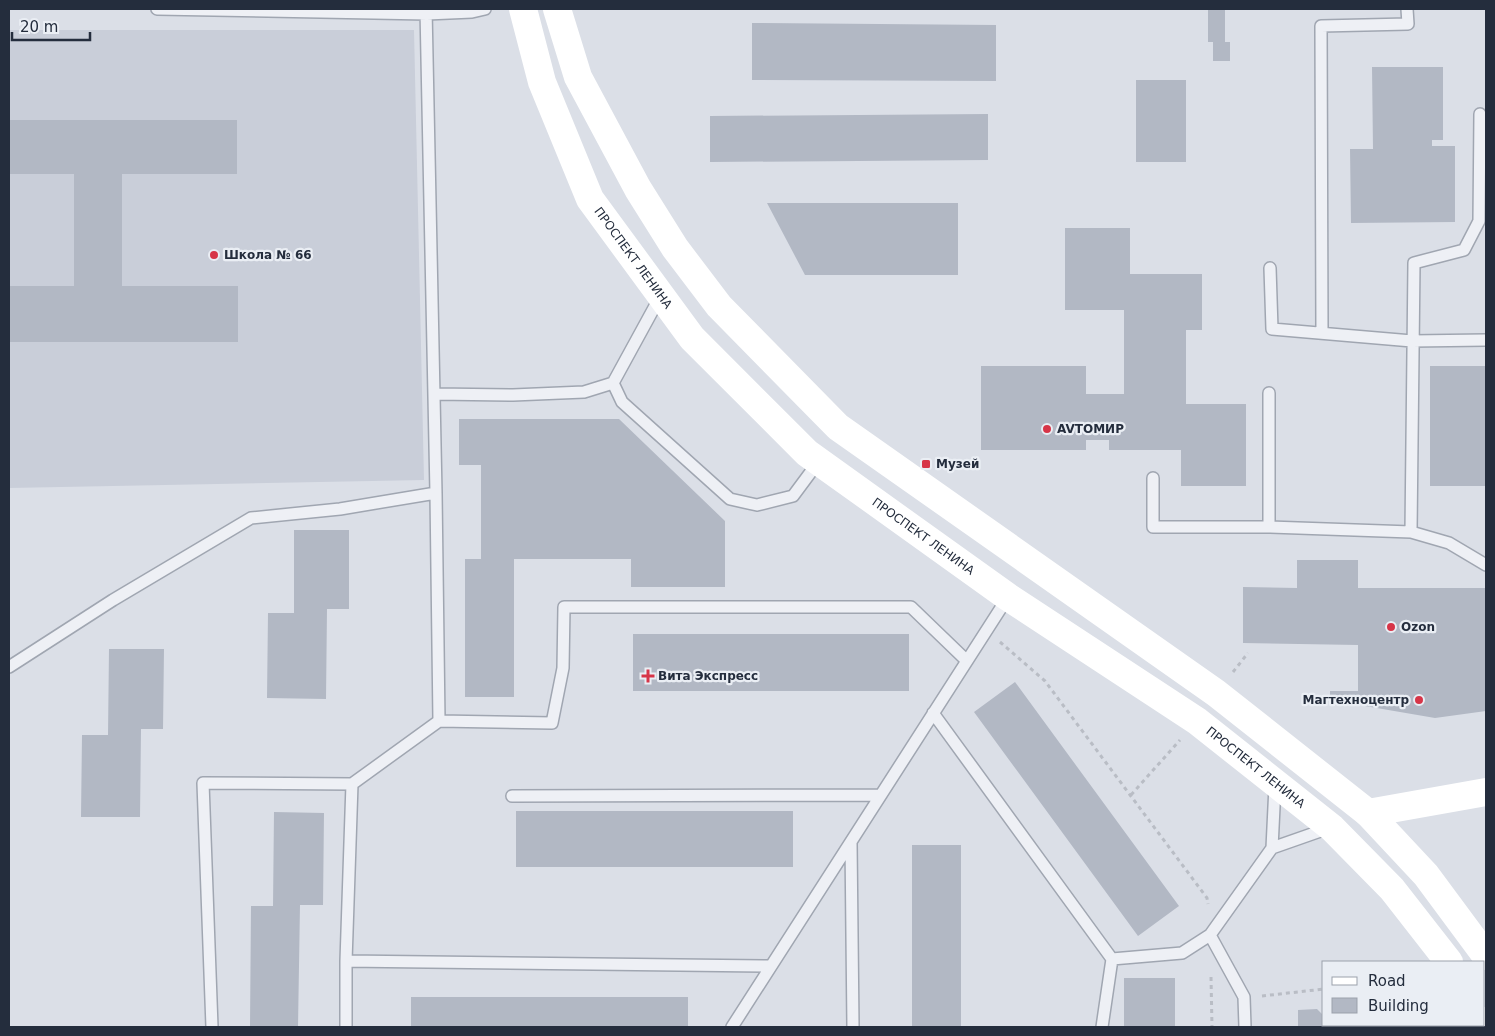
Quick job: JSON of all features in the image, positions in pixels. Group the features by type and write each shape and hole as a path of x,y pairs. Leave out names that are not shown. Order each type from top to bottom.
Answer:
{"main road":[{"name":"ПРОСПЕКТ ЛЕНИНА","path":"523,9 542,82 590,199 660,298 692,338 807,453 1008,597 1197,721 1332,828 1392,890 1448,961"},
{"path":"557,9 578,76 638,189 675,248 719,306 838,427 1216,693 1368,813 1426,875 1486,956"},
{"path":"1368,813 1486,792"}],"lane":[{"path":"157,9 427,12 472,12 485,9"},
{"path":"1322,332 1321,26 1408,24 1407,9"},
{"path":"427,12 435,394 439,721"},
{"path":"1411,532 1414,262 1464,250 1478,221 1480,114"},
{"path":"1270,268 1272,328 1412,341 1486,340"},
{"path":"435,394 513,395 584,392 613,383 660,298"},
{"path":"613,383 622,402 730,499 757,505 793,496 819,462"},
{"path":"1269,393 1269,527"},
{"path":"1153,478 1153,527 1269,527 1411,532 1449,543 1486,565"},
{"path":"9,667 112,600 251,518 340,509 436,493"},
{"path":"732,1027 1008,597"},
{"path":"212,1027 203,783 352,784 439,721 552,723 563,668 564,607 911,607 966,661"},
{"path":"933,714 1112,958 1102,1027"},
{"path":"346,1027 346,961 352,784"},
{"path":"1112,958 1182,953 1210,935 1272,848 1276,784"},
{"path":"512,796 881,795"},
{"path":"1272,848 1332,828"},
{"path":"851,841 853,1027"},
{"path":"1210,935 1244,996 1245,1027"},
{"path":"346,961 771,966"}],"path":[{"path":"986,631 1046,681 1208,898 1212,1027"},
{"path":"1131,795 1197,721"},
{"path":"1282,995 1322,989"}],"shaded area":[{"name":"Школа № 66","path":"9,30 414,30 424,480 9,488"}],"building":[{"path":"1208,9 1225,9 1225,42 1230,42 1230,61 1213,61 1213,42 1208,42"},
{"path":"752,23 996,25 996,81 752,80"},
{"path":"1372,67 1443,67 1443,140 1432,140 1432,146 1455,146 1455,222 1351,223 1350,149 1373,149"},
{"path":"1136,80 1186,80 1186,162 1136,162"},
{"path":"988,114 988,160 710,162 710,116"},
{"path":"9,120 237,120 237,174 122,174 122,286 238,286 238,342 9,342 9,286 74,286 74,174 9,174"},
{"path":"767,203 958,203 958,275 805,275"},
{"path":"1065,228 1130,228 1130,274 1202,274 1202,330 1186,330 1186,404 1246,404 1246,486 1181,486 1181,450 1109,450 1109,440 1086,440 1086,450 981,450 981,366 1086,366 1086,394 1124,394 1124,310 1065,310"},
{"path":"1430,366 1486,366 1486,486 1430,486"},
{"path":"459,419 619,419 725,521 725,587 631,587 631,559 514,559 514,697 465,697 465,559 481,559 481,465 459,465"},
{"path":"294,530 349,530 349,609 327,609 326,699 267,698 268,613 294,613"},
{"path":"1297,560 1358,560 1358,588 1486,588 1486,711 1435,718 1330,700 1330,691 1358,691 1358,645 1243,643 1243,587 1297,588"},
{"path":"633,634 909,634 909,691 633,691"},
{"path":"109,649 164,649 163,729 141,729 140,817 81,817 82,735 108,735"},
{"path":"1015,682 1179,906 1138,936 974,712"},
{"path":"516,811 793,811 793,867 516,867"},
{"path":"274,812 324,813 323,905 300,905 298,1027 250,1027 251,906 273,906"},
{"path":"912,845 961,845 961,1027 912,1027"},
{"path":"1124,978 1175,978 1175,1027 1124,1027"},
{"path":"411,997 688,997 688,1027 411,1027"},
{"path":"1317,1009 1322,1014 1322,1026 1336,1027 1298,1027 1298,1010"}],"place":[{"name":"Школа № 66","path":"214,255"},
{"name":"AVTOМИР","path":"1047,429"},
{"name":"Музей","path":"926,464"},
{"name":"Ozon","path":"1391,627"},
{"name":"Вита Экспресс","path":"648,676"},
{"name":"Магтехноцентр","path":"1419,700"}]}
